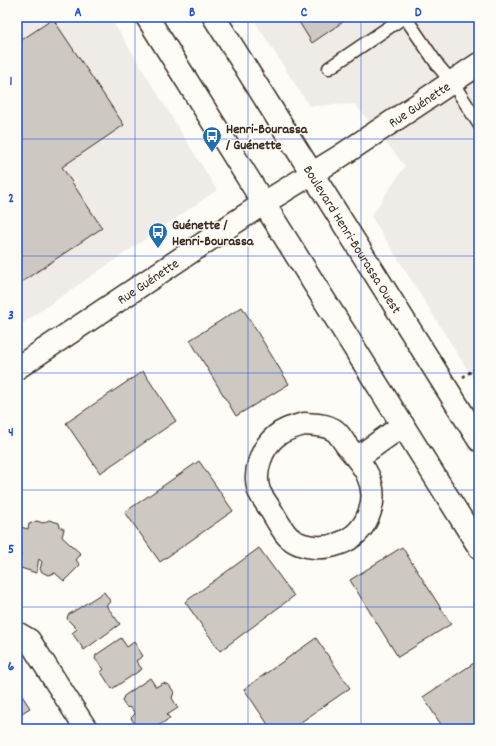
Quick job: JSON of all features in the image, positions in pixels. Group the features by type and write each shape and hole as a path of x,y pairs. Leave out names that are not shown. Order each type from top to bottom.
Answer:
{"main road":[{"path":"147,17 479,546"},
{"name":"Boulevard Henri-Bourassa Ouest","path":"214,17 479,440"},
{"name":"Rue Guénette","path":"17,368 264,203 312,174 479,64"},
{"path":"304,424 319,425 334,430 358,458 368,472 372,487 372,504 367,520 358,533 344,542 328,547 312,547 296,542 285,534 259,491 257,476 260,461 266,447 276,436 289,428 304,424"},
{"path":"358,458 403,425"},
{"path":"17,633 29,640 86,729"}],"lane":[{"path":"329,68 405,17 439,67 452,82 479,124"}],"path":[{"path":"461,378 479,366"}],"shaded area":[{"path":"17,17 110,17 217,190 17,327"},
{"path":"252,17 479,17 479,388 371,216 405,166 355,104 309,106"}],"building":[{"path":"296,17 350,17 312,43"},
{"path":"53,19 124,125 62,167 102,228 17,285 17,43"},
{"path":"242,307 289,384 236,416 190,340"},
{"path":"143,371 176,421 100,473 66,423"},
{"path":"199,461 233,511 160,562 125,512"},
{"path":"49,520 59,523 60,527 64,529 62,537 81,554 76,560 80,565 64,581 55,573 48,575 42,572 40,569 42,562 39,559 36,573 18,567 21,554 17,554 17,526 28,529 29,524 37,521 43,523"},
{"path":"402,547 451,624 398,657 350,580"},
{"path":"259,548 294,596 220,651 185,602"},
{"path":"104,592 111,602 106,605 120,624 84,650 72,633 77,629 67,619 68,615"},
{"path":"121,638 127,647 134,642 143,656 136,661 142,669 112,689 101,672 104,669 95,659 96,655"},
{"path":"316,638 350,688 291,729 271,729 244,689"},
{"path":"474,663 479,672 479,729 444,729 423,697"},
{"path":"150,678 156,687 163,683 169,685 174,692 172,698 178,708 167,715 170,718 154,729 138,729 131,718 135,714 131,708 126,707 122,701 124,696"},
{"path":"17,688 30,708 17,716"}],"place":[{"name":"Henri-Bourassa / Guénette","path":"212,153"},
{"name":"Guénette / Henri-Bourassa","path":"158,249"}]}
